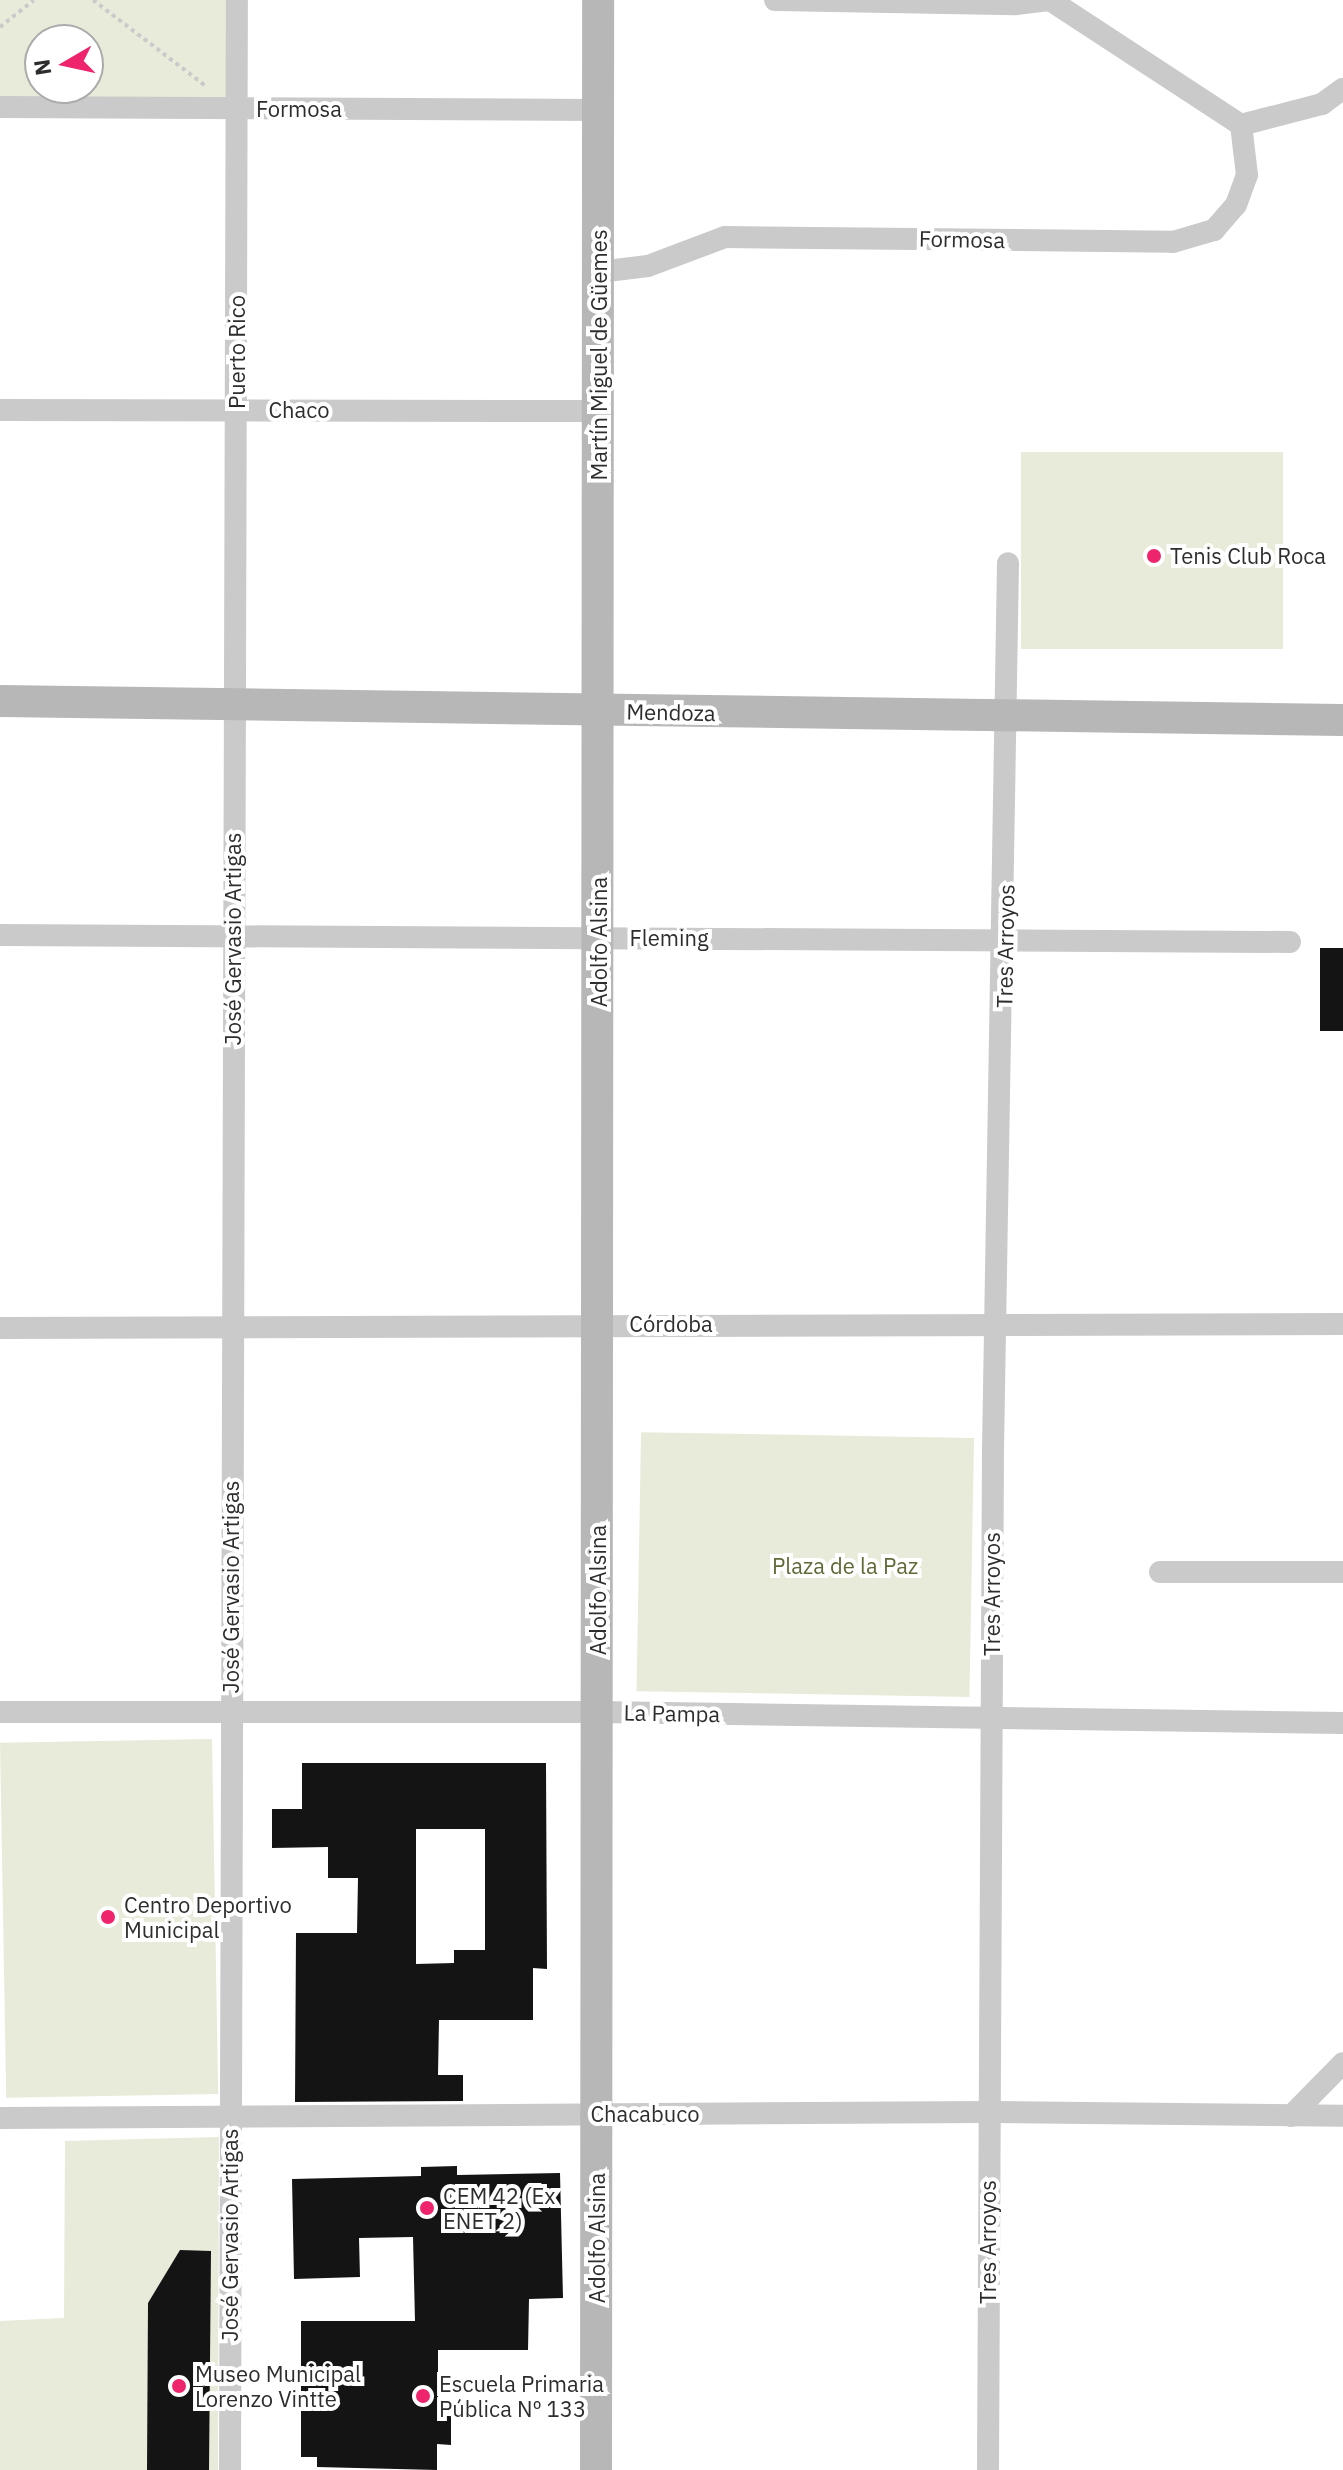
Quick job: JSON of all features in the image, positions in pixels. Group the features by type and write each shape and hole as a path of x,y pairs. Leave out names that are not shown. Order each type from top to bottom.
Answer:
{"main road":[{"name":"Martín Miguel de Güemes","path":"598,0 599,710"},
{"name":"Mendoza","path":"0,701 1008,718 1343,720"},
{"name":"Adolfo Alsina","path":"596,2470 599,710"}],"street":[{"name":"Puerto Rico","path":"235,704 237,0"},
{"path":"775,0 1016,4 1048,0 1241,125 1322,104 1343,89"},
{"name":"Formosa","path":"0,107 598,110"},
{"name":"Formosa","path":"599,272 648,266 725,237 1173,242 1214,230 1236,205 1247,175 1241,125"},
{"name":"Chaco","path":"0,410 599,411"},
{"name":"Tres Arroyos","path":"988,2470 991,1717 996,1325 1006,941 1008,563"},
{"name":"José Gervasio Artigas","path":"230,2470 235,704"},
{"name":"Fleming","path":"0,935 1290,942"},
{"name":"Córdoba","path":"0,1328 598,1323 1343,1324"},
{"path":"1160,1572 1343,1572"},
{"name":"La Pampa","path":"0,1712 598,1712 1343,1723"},
{"path":"1291,2116 1343,2063"},
{"name":"Chacabuco","path":"0,2118 988,2112 1343,2116"}],"path":[{"path":"0,27 34,0"},
{"path":"93,0 237,109"}],"green space":[{"path":"0,0 237,0 237,109 0,107"},
{"name":"Tenis Club Roca","path":"1021,452 1283,452 1283,649 1021,649"},
{"name":"Plaza de la Paz","path":"641,1432 974,1438 969,1697 637,1691"},
{"name":"Centro Deportivo Municipal","path":"212,1739 218,2094 6,2098 0,1743"},
{"path":"219,2137 218,2470 0,2470 0,2321 64,2318 65,2141"}],"building":[{"path":"1320,948 1343,948 1343,1031 1320,1031"},
{"path":"302,1763 546,1763 547,1969 533,1968 533,2020 439,2020 438,2075 463,2075 463,2101 295,2102 296,1933 357,1933 358,1878 328,1878 328,1847 272,1848 272,1809 302,1809","holes":["416,1829 485,1829 485,1950 454,1950 454,1963 416,1964"]},
{"path":"457,2166 457,2175 560,2173 563,2298 529,2299 528,2350 438,2350 438,2416 451,2416 451,2445 437,2444 437,2470 317,2467 317,2457 301,2457 301,2321 415,2321 413,2237 359,2238 360,2277 294,2279 292,2179 421,2176 421,2167"},
{"name":"Museo Municipal Lorenzo Vintte","path":"180,2250 211,2251 209,2470 147,2470 148,2303"}],"place":[{"name":"Tenis Club Roca","path":"1154,556"},
{"name":"Centro Deportivo Municipal","path":"108,1917"},
{"name":"CEM 42 (Ex ENET 2)","path":"427,2208"},
{"name":"Museo Municipal Lorenzo Vintte","path":"179,2386"},
{"name":"Escuela Primaria Pública Nº 133","path":"423,2396"}]}
